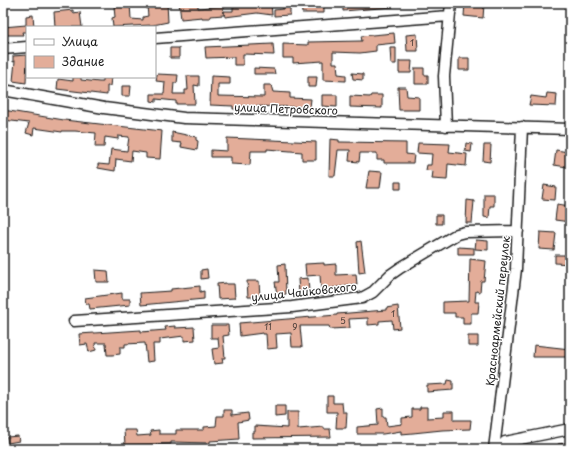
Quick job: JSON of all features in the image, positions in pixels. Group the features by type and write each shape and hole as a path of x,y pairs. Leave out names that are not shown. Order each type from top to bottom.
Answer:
{"street":[{"path":"446,126 444,76 451,3"},
{"path":"156,38 449,16"},
{"path":"3,49 26,47"},
{"name":"улица Петровского","path":"3,90 104,108 184,118 446,126 570,128"},
{"name":"Красноармейский переулок","path":"494,449 516,269 522,127"},
{"name":"улица Чайковского","path":"74,321 292,307 362,298 373,292 390,275 400,268 456,234 465,232 518,231"},
{"path":"499,449 505,442 570,429"}],"building":[{"path":"120,3 130,3 131,19 143,20 143,17 148,16 147,6 167,3 168,22 153,25 113,26 112,18 115,17 114,7 120,6"},
{"path":"179,3 198,3 198,8 223,6 224,15 210,16 210,18 202,17 181,19"},
{"path":"257,3 271,3 272,15 257,13 225,17 224,11 233,11 233,7 257,5"},
{"path":"301,3 324,3 324,13 302,13"},
{"path":"343,3 393,3 393,7 343,11"},
{"path":"465,3 484,4 483,18 464,16"},
{"path":"290,6 290,15 274,16 274,10 283,9 283,7"},
{"path":"73,10 73,13 80,12 82,26 55,26 54,12"},
{"path":"33,15 34,26 26,26 26,32 22,32 23,35 3,35 3,27 26,25 26,16"},
{"path":"394,33 395,43 376,45 376,51 360,53 333,52 333,63 337,63 338,74 346,75 346,81 323,80 323,61 293,63 293,58 283,58 283,44 308,45 308,42 362,41 361,36"},
{"path":"417,34 418,51 407,51 406,35"},
{"path":"273,44 274,55 243,54 243,65 234,65 234,57 206,58 205,47"},
{"path":"170,48 179,48 179,58 170,58"},
{"path":"390,48 396,48 396,64 391,64"},
{"path":"26,55 26,83 13,81 15,61 13,62 13,56"},
{"path":"459,58 469,58 469,70 459,70"},
{"path":"399,61 412,61 411,73 399,73"},
{"path":"254,68 274,69 275,74 254,74"},
{"path":"415,68 424,68 424,75 428,75 428,84 415,84"},
{"path":"352,73 363,74 363,80 353,79"},
{"path":"157,74 178,75 177,83 174,83 173,94 185,94 185,90 188,90 187,76 199,76 199,86 194,85 195,104 176,104 176,101 156,99 156,102 151,101 151,94 164,94 165,82 156,81"},
{"path":"211,76 230,77 230,84 218,84 218,96 264,97 264,85 271,85 273,92 290,93 290,98 311,99 310,107 239,106 239,109 233,109 233,106 210,105"},
{"path":"308,77 317,77 316,87 308,87"},
{"path":"73,78 81,78 81,80 103,82 103,78 111,78 110,86 107,86 107,95 57,89 58,79 73,81"},
{"path":"122,86 131,86 130,96 122,96"},
{"path":"398,87 406,87 407,96 419,97 419,110 399,110"},
{"path":"547,93 557,94 556,106 529,105 531,96 546,98"},
{"path":"322,95 337,95 337,107 322,106"},
{"path":"371,95 382,95 382,108 350,107 350,96 370,97"},
{"path":"3,110 64,120 162,131 160,159 146,158 146,153 132,151 131,161 116,159 115,171 98,168 98,164 109,165 111,149 127,151 129,137 118,136 118,139 105,137 104,147 95,147 96,133 75,131 62,132 34,128 33,135 26,133 29,123 3,120"},
{"path":"172,132 196,137 196,140 198,141 197,150 181,147 182,143 172,142"},
{"path":"227,138 316,142 316,160 302,160 302,152 267,149 267,151 251,151 250,165 231,164 231,157 211,157 211,150 227,151"},
{"path":"330,139 339,140 339,142 406,143 406,154 414,155 413,163 384,163 384,160 377,160 377,153 360,153 359,162 349,161 350,150 338,150 335,176 329,176"},
{"path":"418,143 450,144 449,152 467,154 466,166 448,164 447,180 432,179 433,171 426,170 427,165 431,165 432,154 417,153"},
{"path":"466,143 472,144 471,152 465,151"},
{"path":"484,145 491,145 490,162 483,161"},
{"path":"556,150 568,152 567,167 554,165"},
{"path":"369,171 382,172 380,188 366,188"},
{"path":"395,182 401,182 401,189 395,189"},
{"path":"544,185 556,187 555,200 542,199"},
{"path":"484,194 494,194 494,206 490,206 489,218 484,217"},
{"path":"467,200 474,201 472,223 466,223"},
{"path":"557,204 570,206 570,222 555,220"},
{"path":"436,215 442,215 442,224 436,224"},
{"path":"540,232 556,233 554,250 539,249"},
{"path":"476,240 488,241 488,250 475,249"},
{"path":"361,241 365,272 359,273 357,242"},
{"path":"458,247 474,248 474,254 458,254"},
{"path":"555,255 570,255 570,264 555,263"},
{"path":"470,259 486,261 484,281 481,281 480,292 476,291 475,302 479,302 478,313 471,313 471,324 463,324 463,317 455,317 455,313 443,313 443,302 469,301"},
{"path":"324,263 324,265 336,264 336,275 356,274 357,285 321,289 320,275 306,276 305,264"},
{"path":"285,264 286,294 277,295 275,282 279,282 278,265"},
{"path":"207,269 208,278 201,279 201,270"},
{"path":"95,270 108,271 109,282 96,282"},
{"path":"308,278 309,292 299,293 298,279"},
{"path":"247,281 259,281 260,297 248,297"},
{"path":"217,284 234,284 235,298 218,299"},
{"path":"200,286 200,292 204,291 204,299 141,305 140,293 171,291 171,289"},
{"path":"122,293 122,299 130,299 130,305 90,309 89,304 86,304 85,298"},
{"path":"398,306 400,328 393,329 392,320 379,321 379,324 368,325 368,318 349,319 350,328 330,329 329,326 300,326 302,347 292,347 291,333 276,334 277,348 267,349 266,334 263,333 240,336 239,323 386,310 386,308"},
{"path":"211,325 228,325 229,335 223,336 225,358 222,358 223,363 214,364 212,349 219,348 218,338 211,338"},
{"path":"175,326 175,328 194,327 195,340 184,341 184,336 160,339 160,344 153,344 154,361 147,362 145,343 125,344 125,347 120,347 120,354 112,355 107,355 106,343 95,343 96,350 89,352 87,344 80,345 79,334 166,330 165,327"},
{"path":"468,336 478,336 478,346 468,346"},
{"path":"534,345 570,349 570,357 533,357"},
{"path":"448,380 453,381 453,390 427,392 427,385 447,384"},
{"path":"327,396 333,396 333,403 342,403 343,412 347,412 346,428 336,428 337,412 327,412"},
{"path":"275,406 285,406 285,416 275,417"},
{"path":"420,407 427,407 427,418 444,417 444,411 454,411 454,420 471,420 470,429 401,434 401,431 383,434 357,434 357,427 378,425 377,409 383,408 383,417 386,417 387,426 402,424 402,418 412,417 412,409 420,409"},
{"path":"224,410 232,410 232,415 248,413 249,420 238,422 239,439 210,441 210,443 171,442 171,444 125,445 124,430 136,430 137,436 151,435 150,431 159,430 159,434 176,434 176,430 204,430 204,427 216,426 217,416 224,416"},
{"path":"287,412 298,412 298,429 324,427 324,429 330,429 331,437 252,438 252,432 255,432 255,426 287,428"},
{"path":"18,436 19,441 8,443 7,437"},
{"path":"566,443 567,449 558,449 558,444"}]}
